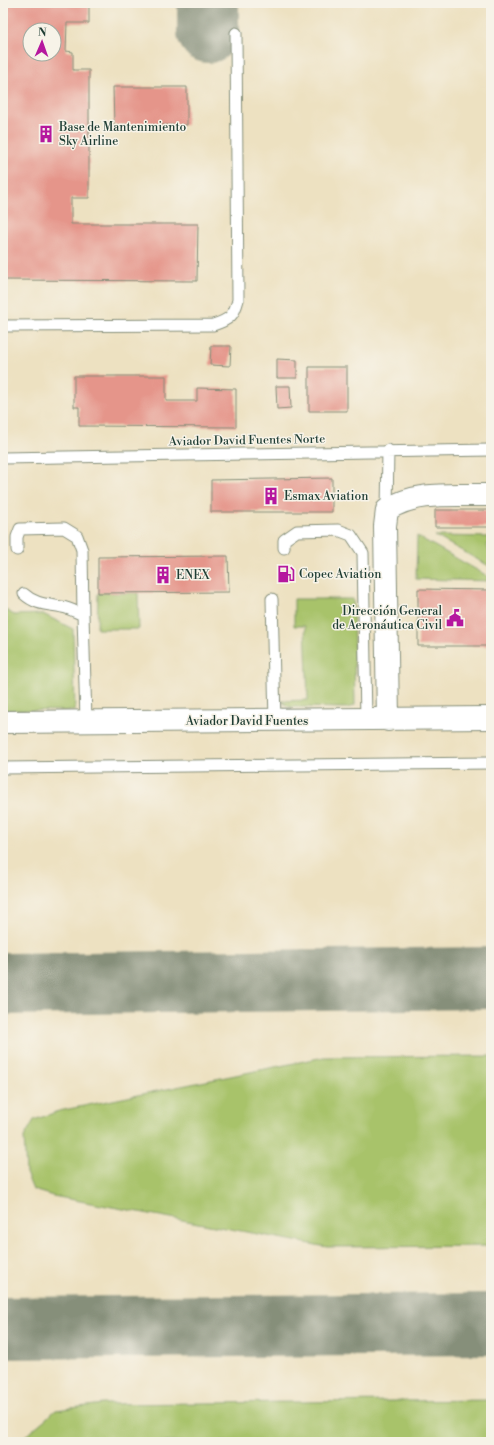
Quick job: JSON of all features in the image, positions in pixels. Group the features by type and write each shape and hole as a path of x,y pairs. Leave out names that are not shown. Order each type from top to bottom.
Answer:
{"street":[{"path":"388,720 385,526 387,510 398,502 411,499 438,496 491,495"},
{"name":"Aviador David Fuentes","path":"3,722 275,721 491,718"}],"lane":[{"path":"3,326 213,325 225,322 235,312 238,300 236,33"},
{"path":"387,510 388,450"},
{"name":"Aviador David Fuentes Norte","path":"3,458 388,450 491,450"},
{"path":"388,470 394,488 411,499"},
{"path":"17,550 17,537 20,529 64,528 77,536 82,550 86,721"},
{"path":"284,548 284,540 297,530 338,530 351,535 363,553 366,720"},
{"path":"24,594 31,600 42,604 64,607 83,615"},
{"path":"272,599 275,721"},
{"path":"3,768 491,763"}],"green space":[{"path":"417,536 491,578 491,581 416,579"},
{"path":"435,536 491,537 487,546 491,557 491,567"},
{"path":"98,593 138,593 139,629 97,629"},
{"path":"294,599 353,599 355,705 348,708 289,707 281,701 308,700 305,626 294,626"},
{"path":"3,608 14,615 43,614 73,629 75,711 3,710"},
{"path":"491,1056 491,1246 327,1247 53,1196 33,1190 26,1173 24,1137 34,1120 59,1111 324,1057"},
{"path":"491,1400 491,1442 18,1442 56,1410 103,1404"}],"building":[{"name":"Base de Mantenimiento Sky Airline","path":"3,3 89,3 89,23 67,23 66,51 73,52 73,70 89,70 89,198 71,198 71,224 198,224 197,281 3,280"},
{"path":"113,87 187,87 187,125 114,125"},
{"path":"211,346 231,346 230,366 210,365"},
{"path":"277,359 297,360 297,378 277,378"},
{"path":"309,367 347,367 347,411 309,411"},
{"path":"74,376 166,376 166,401 197,401 197,388 236,389 236,427 79,426 79,407 74,407"},
{"path":"276,386 290,386 291,408 277,409"},
{"name":"Esmax Aviation","path":"332,478 332,512 211,512 211,480"},
{"path":"435,510 489,510 489,527 435,527"},
{"name":"ENEX","path":"228,556 229,592 98,593 98,557"},
{"name":"Dirección General de Aeronáutica Civil","path":"418,589 491,590 491,646 418,646"}],"taxiway":[{"path":"208,3 208,32"},
{"path":"3,984 491,978"},
{"path":"3,1328 491,1324"}],"place":[{"name":"Base de Mantenimiento Sky Airline","path":"46,134"},
{"name":"Esmax Aviation","path":"271,496"},
{"name":"Copec Aviation","path":"286,574"},
{"name":"ENEX","path":"163,575"},
{"name":"Dirección General de Aeronáutica Civil","path":"455,618"}]}
